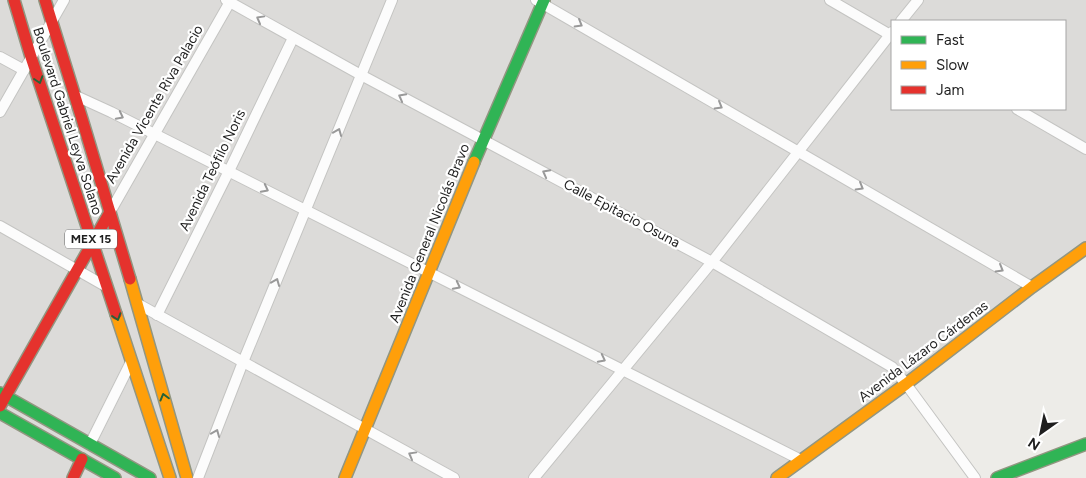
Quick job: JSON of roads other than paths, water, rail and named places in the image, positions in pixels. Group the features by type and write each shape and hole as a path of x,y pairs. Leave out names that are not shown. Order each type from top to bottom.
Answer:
{"main road":[{"name":"Boulevard Gabriel Leyva Solano","path":"14,0 92,244 170,478"},
{"name":"Boulevard Gabriel Leyva Solano","path":"45,0 76,96 138,304 186,478"},
{"name":"Avenida General Nicolás Bravo","path":"345,478 428,272 541,1"},
{"name":"Avenida Vicente Riva Palacio","path":"2,398 110,212"},
{"name":"Avenida Lázaro Cárdenas","path":"777,478 906,384 1086,248"},
{"path":"2,398 150,478"},
{"path":"0,413 115,478"},
{"path":"997,478 1086,444"},
{"path":"73,478 82,459"}],"street":[{"path":"0,112 64,0"},
{"path":"198,478 243,362 392,0"},
{"path":"830,0 891,33"},
{"path":"902,20 918,0"},
{"name":"Calle Epitacio Osuna","path":"228,1 361,75 712,262 892,367 975,478"},
{"name":"Avenida Vicente Riva Palacio","path":"110,212 228,1"},
{"path":"541,1 1032,287"},
{"path":"534,478 712,262 891,35"},
{"name":"Avenida Teófilo Noris","path":"157,315 293,38"},
{"path":"0,57 24,70"},
{"path":"76,96 229,171 801,460"},
{"path":"1019,110 1086,149"},
{"path":"0,226 107,287"},
{"path":"138,304 454,478"},
{"path":"90,444 131,362"}]}
